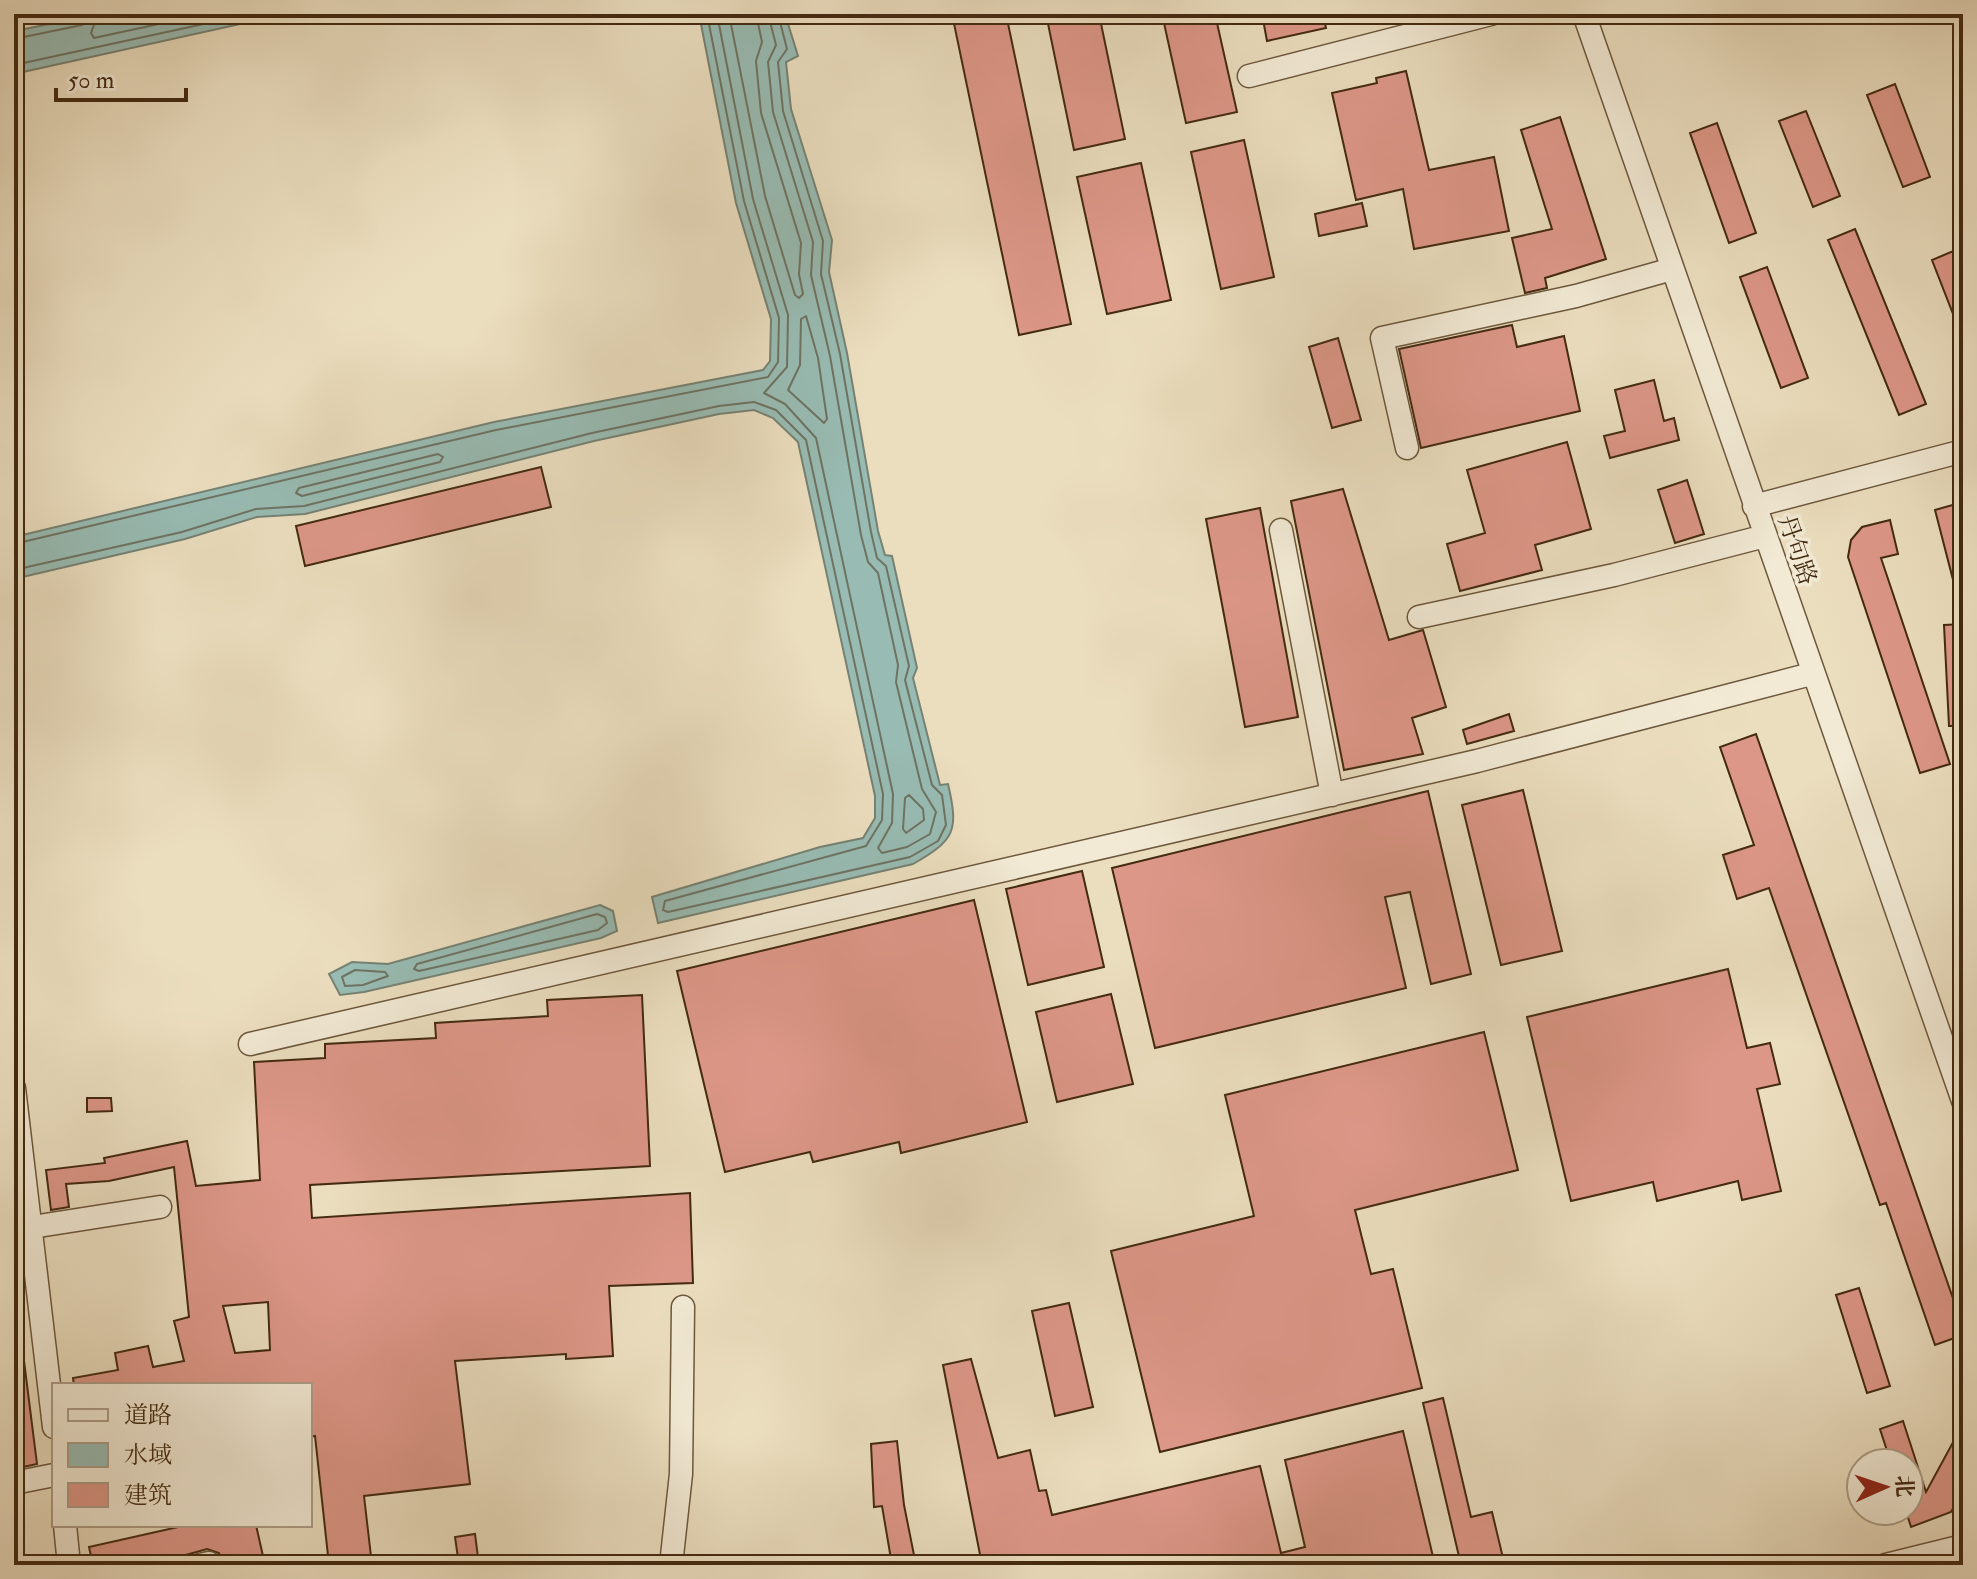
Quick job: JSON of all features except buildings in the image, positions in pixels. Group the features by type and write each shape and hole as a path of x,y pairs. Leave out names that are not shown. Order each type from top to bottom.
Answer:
{"street":[{"path":"1249,76 1491,14"},
{"name":"丹句路","path":"1584,14 1811,674 1963,1101"},
{"path":"1407,448 1382,338 1576,296 1672,269"},
{"path":"1754,506 1963,451"},
{"path":"1281,530 1332,795"},
{"path":"1419,617 1614,575 1765,536"},
{"path":"250,1044 1477,761 1811,674"},
{"path":"14,1088 52,1409"},
{"path":"32,1227 160,1207"},
{"path":"671,1565 681,1474 683,1307"},
{"path":"14,1483 52,1475"},
{"path":"65,1527 69,1565"},
{"path":"1886,1565 1963,1546"}],"water":[{"path":"100,14 285,14 14,74 14,31"},
{"path":"699,14 785,14 798,56 786,62 791,109 832,240 829,272 847,353 878,531 885,555 892,556 917,668 913,678 940,785 948,784 953,824 938,848 913,864 658,923 652,897 820,847 863,838 875,818 875,796 798,442 773,418 754,410 719,414 594,441 305,514 257,517 185,539 14,579 14,537 494,422 763,370 770,361 771,319 736,203"},
{"path":"600,905 613,911 617,931 601,938 364,992 340,995 329,974 352,962 388,964"}]}
